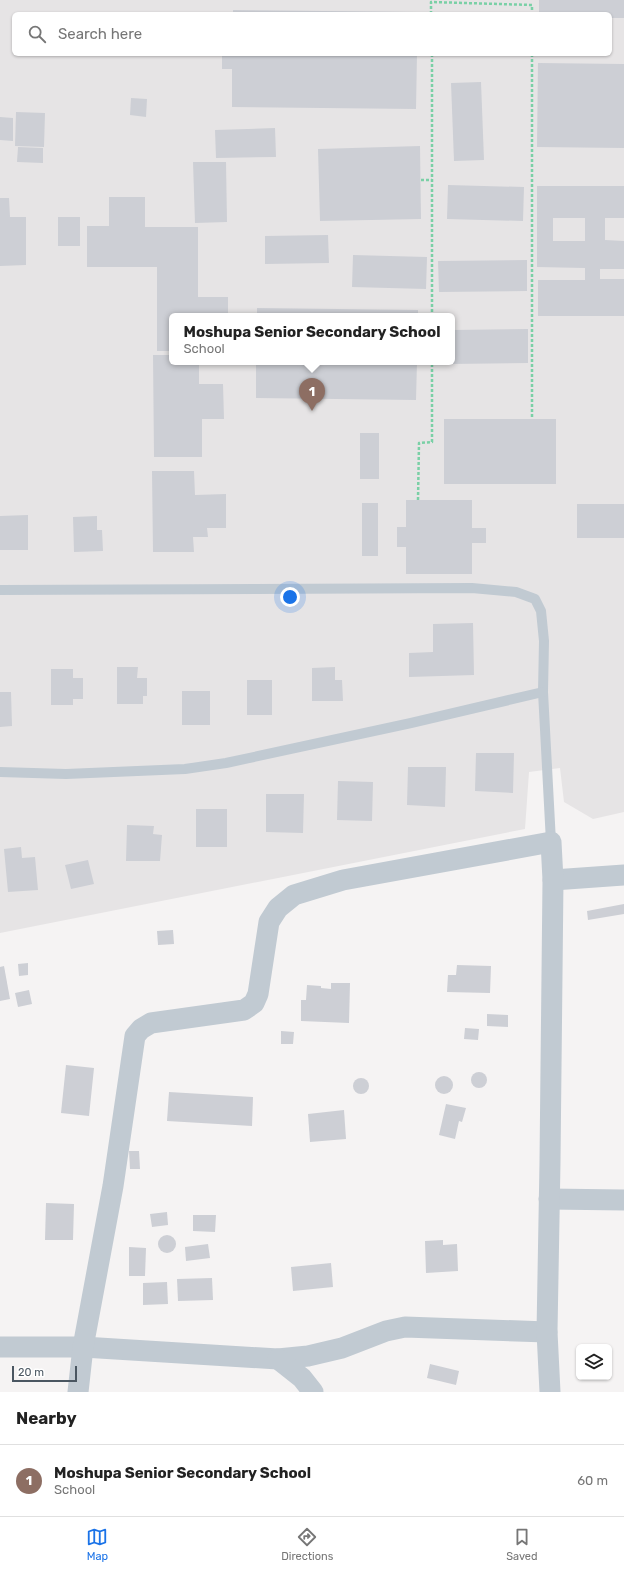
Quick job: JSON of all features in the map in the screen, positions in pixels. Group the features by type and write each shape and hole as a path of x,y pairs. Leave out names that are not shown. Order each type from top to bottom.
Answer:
{"street":[{"path":"78,1392 83,1347 113,1186 135,1036 141,1029 151,1023 244,1010 254,1003 258,994 269,922 278,908 294,895 343,880 551,842 553,880 547,1332 550,1392"},
{"path":"553,880 624,874"},
{"path":"549,1199 624,1200"},
{"path":"0,1347 83,1347 278,1359 308,1356 342,1348 386,1331 405,1327 547,1332"},
{"path":"278,1359 302,1378 313,1392"}],"lane":[{"path":"0,590 472,588 516,592 535,599 542,612 544,641 543,692 551,842"},
{"path":"0,772 66,774 98,773 185,769 226,763 411,723 543,692"}],"path":[{"path":"431,12 431,2 532,5 532,12"},
{"path":"432,56 432,313"},
{"path":"532,56 532,419"},
{"path":"420,180 432,180"},
{"path":"418,500 419,443 432,442 432,365"}],"shaded area":[{"path":"0,0 624,0 624,812 593,819 564,802 560,768 529,772 525,829 0,933"}],"building":[{"path":"539,0 624,0 624,18 612,18 612,12 539,12"},
{"path":"233,10 418,12 233,12"},
{"path":"222,56 417,56 416,109 232,107 232,69 222,69"},
{"path":"538,63 624,64 624,148 537,147"},
{"path":"481,82 484,160 454,161 451,83"},
{"path":"131,98 147,99 146,117 130,115"},
{"path":"16,112 45,113 44,147 15,146"},
{"path":"0,117 13,118 13,141 0,140"},
{"path":"275,128 276,157 216,158 215,130"},
{"path":"420,146 421,219 320,221 318,149"},
{"path":"18,147 43,148 43,163 17,162"},
{"path":"193,162 226,162 227,222 195,223"},
{"path":"448,185 524,187 523,221 447,219"},
{"path":"537,186 624,186 624,218 605,218 605,240 624,241 624,269 600,269 600,279 624,279 624,316 538,316 538,280 585,280 585,268 537,267","holes":["553,218 585,218 585,241 553,241"]},
{"path":"109,197 145,197 145,227 198,227 198,297 228,297 228,313 169,313 169,351 157,351 157,267 87,267 87,226 109,226"},
{"path":"0,198 9,198 10,217 26,217 26,265 0,266"},
{"path":"58,217 80,217 80,246 58,246"},
{"path":"328,235 329,263 265,264 265,236"},
{"path":"353,255 427,257 426,289 352,287"},
{"path":"527,260 527,291 439,292 438,261"},
{"path":"257,308 418,310 418,313 257,313"},
{"path":"528,329 528,363 455,364 455,330"},
{"path":"153,355 169,355 169,365 199,365 199,384 223,384 224,419 202,419 202,457 154,457"},
{"path":"256,365 417,365 416,400 256,398"},
{"path":"444,419 556,419 556,484 444,484"},
{"path":"360,433 379,433 379,479 360,479"},
{"path":"152,471 194,471 195,495 226,494 226,528 207,528 208,537 193,537 194,552 153,552"},
{"path":"406,500 472,500 472,528 486,528 486,543 472,543 472,574 406,574 406,547 397,547 397,527 406,527"},
{"path":"362,503 378,503 378,556 362,556"},
{"path":"577,504 624,504 624,538 577,538"},
{"path":"28,515 28,550 0,550 0,516"},
{"path":"97,516 97,530 102,530 103,551 74,552 73,517"},
{"path":"473,623 474,675 409,677 409,653 433,652 433,624"},
{"path":"117,667 138,667 137,678 147,678 147,696 143,696 143,704 117,704"},
{"path":"335,667 335,680 342,680 343,701 312,701 312,668"},
{"path":"51,669 73,669 73,678 83,678 83,699 73,699 73,705 51,705"},
{"path":"247,680 272,680 272,715 247,715"},
{"path":"182,691 210,691 210,725 182,725"},
{"path":"0,692 11,692 12,726 0,727"},
{"path":"476,753 514,753 513,793 475,791"},
{"path":"408,767 446,767 445,807 407,805"},
{"path":"338,781 373,782 372,821 337,820"},
{"path":"266,794 304,794 303,833 266,832"},
{"path":"196,809 227,809 227,847 196,847"},
{"path":"127,825 154,826 153,834 162,835 160,861 126,861"},
{"path":"21,847 22,858 35,857 38,890 8,892 4,849"},
{"path":"88,860 94,884 71,889 65,865"},
{"path":"624,904 624,914 588,920 587,911"},
{"path":"173,930 174,944 158,945 157,931"},
{"path":"28,963 28,975 19,976 18,964"},
{"path":"457,965 491,966 490,993 447,992 448,975 456,975"},
{"path":"4,966 10,999 0,1001 0,967"},
{"path":"331,983 350,983 349,1023 301,1021 301,1000 306,1000 307,985 321,986 321,988 331,989"},
{"path":"29,990 32,1004 18,1007 15,993"},
{"path":"487,1014 508,1015 508,1027 487,1026"},
{"path":"465,1028 479,1029 478,1040 464,1039"},
{"path":"281,1031 294,1032 293,1044 281,1044"},
{"path":"66,1065 94,1068 89,1116 61,1113"},
{"path":"476,1072 482,1072 487,1077 485,1086 482,1088 476,1088 471,1083 471,1077"},
{"path":"444,1076 450,1079 453,1085 450,1091 444,1094 438,1091 435,1085 438,1079"},
{"path":"358,1078 364,1078 369,1083 367,1092 364,1094 358,1094 353,1089 353,1083"},
{"path":"169,1092 253,1097 252,1126 167,1121"},
{"path":"446,1104 466,1108 462,1122 459,1121 455,1139 439,1135"},
{"path":"344,1110 346,1139 310,1142 308,1114"},
{"path":"129,1151 139,1151 140,1169 130,1169"},
{"path":"46,1203 74,1204 73,1240 45,1240"},
{"path":"167,1212 168,1225 152,1227 150,1214"},
{"path":"193,1215 216,1215 215,1232 193,1231"},
{"path":"167,1235 173,1238 176,1244 173,1250 167,1253 161,1250 158,1244 161,1238"},
{"path":"443,1240 443,1245 457,1244 458,1271 426,1273 425,1241"},
{"path":"208,1244 210,1258 186,1261 185,1247"},
{"path":"129,1247 146,1248 145,1276 129,1276"},
{"path":"331,1263 333,1287 293,1291 291,1267"},
{"path":"212,1278 213,1300 178,1301 177,1279"},
{"path":"167,1282 168,1304 143,1305 143,1283"},
{"path":"430,1364 459,1371 456,1385 427,1378"}],"place":[{"name":"Moshupa Senior Secondary School","path":"312,411"}]}
